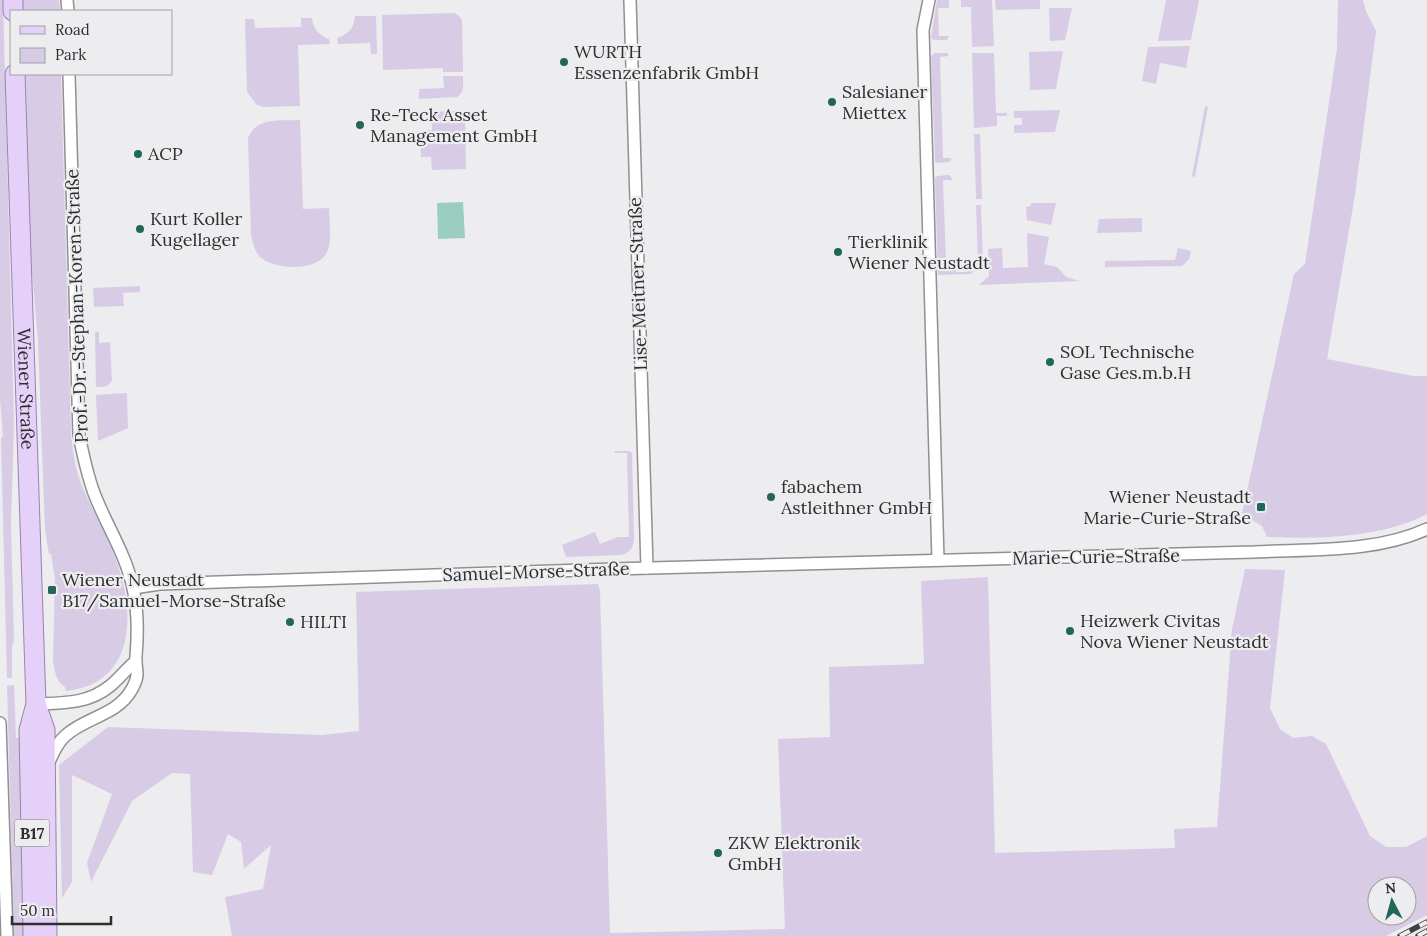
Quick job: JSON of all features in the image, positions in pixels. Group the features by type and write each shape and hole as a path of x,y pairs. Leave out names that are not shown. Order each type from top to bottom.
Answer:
{"main road":[{"name":"Wiener Straße","path":"15,75 36,704 29,730 33,936"},
{"name":"Wiener Straße","path":"36,704 45,730 47,936"}],"street":[{"name":"Lise-Meitner-Straße","path":"630,0 646,568"},
{"path":"929,0 923,30 938,560"},
{"name":"Prof.-Dr.-Stephan-Koren-Straße","path":"46,770 55,749 64,737 122,702 131,690 138,675 136,661 138,640 137,612 133,588 125,560 94,494 85,465 79,435 69,75"},
{"name":"Marie-Curie-Straße","path":"938,560 1254,552 1361,547 1415,535 1427,529"},
{"name":"Samuel-Morse-Straße","path":"133,588 160,584 938,560"},
{"path":"36,704 71,703 99,694 112,685 136,661"},
{"path":"0,723 7,936"}],"green space":[{"path":"0,0 3,0 14,424 11,525 14,641 12,646 12,678 7,678 1,439 3,436 0,399"},
{"path":"23,0 59,0 60,10 23,10"},
{"path":"937,0 949,0 949,8 938,8 939,36 949,36 947,40 934,40 931,38"},
{"path":"961,0 992,0 994,46 972,47 971,7 961,7"},
{"path":"995,0 1040,0 1040,9 996,10"},
{"path":"1166,0 1199,0 1191,40 1158,41"},
{"path":"1338,0 1363,0 1376,31 1355,195 1327,359 1413,376 1427,376 1427,514 1390,528 1370,532 1328,537 1267,537 1262,526 1242,514 1294,274 1305,264 1337,48"},
{"path":"1049,8 1072,8 1065,40 1050,41"},
{"path":"455,13 462,20 463,72 443,72 443,68 383,70 382,15"},
{"path":"355,16 376,16 377,54 371,54 370,43 338,44 337,38 345,35 350,30"},
{"path":"301,18 312,18 315,28 322,36 329,39 330,44 298,45 300,106 264,107 257,105 247,92 245,19 254,19 255,28 301,27"},
{"path":"1190,46 1186,68 1160,63 1156,84 1142,81 1148,47"},
{"path":"1063,51 1056,89 1030,90 1029,52"},
{"path":"935,53 947,53 949,56 940,57 943,158 952,158 949,162 937,163 935,161 931,56"},
{"path":"972,53 994,53 996,113 1007,113 1007,116 997,116 997,126 974,128"},
{"path":"24,75 61,75 71,434 80,480 118,566 127,606 127,627 124,645 117,662 105,676 88,686 66,691 56,676 53,661 55,579 45,530 38,342 29,234"},
{"path":"443,76 463,76 463,88 460,95 457,97 419,99 419,89 444,88"},
{"path":"1205,106 1208,107 1195,177 1192,176"},
{"path":"1060,110 1055,132 1014,133 1014,125 1022,125 1022,118 1014,118 1014,111"},
{"path":"454,111 461,113 465,118 466,169 432,170 431,157 421,157 420,131 432,130 431,112"},
{"path":"277,120 300,120 303,209 329,208 330,232 328,250 321,260 313,264 294,267 265,261 259,256 253,243 251,235 248,138 257,126 263,123"},
{"path":"974,134 980,134 982,199 976,199"},
{"path":"949,175 953,180 943,180 946,264 956,264 956,272 968,272 968,264 978,263 976,205 981,205 983,262 971,274 938,275 935,178 937,176"},
{"path":"1031,203 1056,203 1051,225 1027,220 1026,207 1031,206"},
{"path":"1142,218 1142,232 1097,233 1099,219"},
{"path":"1027,233 1049,237 1044,264 1057,267 1066,277 1079,281 979,285 989,276 988,249 1002,248 1003,268 1028,267"},
{"path":"1178,248 1191,251 1189,259 1182,266 1105,267 1105,261 1175,260"},
{"path":"140,286 140,292 123,293 124,306 94,307 93,288"},
{"path":"95,332 99,332 99,343 110,342 112,380 103,387 96,387"},
{"path":"127,393 128,428 98,441 96,395"},
{"path":"614,451 629,451 632,453 634,538 632,547 627,553 621,555 566,557 562,545 595,532 600,544 618,537 629,537 627,453 615,453"},
{"path":"1245,569 1285,570 1270,708 1280,729 1293,738 1312,736 1326,744 1370,836 1386,847 1406,847 1427,836 1427,915 1417,920 1417,876 1367,876 1367,926 1406,926 1386,936 232,936 225,897 263,889 271,845 244,869 241,842 228,834 212,875 193,872 190,774 172,773 132,801 91,882 87,863 112,794 72,775 72,882 62,898 59,765 108,727 322,735 359,731 356,592 598,584 600,591 610,933 785,929 778,739 830,737 829,667 924,664 921,581 988,577 995,853 1175,848 1174,829 1217,827 1232,629"},
{"path":"14,685 16,738 22,738 24,936 14,936 7,686"}],"shaded area":[{"path":"463,202 465,238 438,239 437,203"}],"railway":[{"path":"1400,936 1427,922"},
{"path":"1418,936 1427,931"}],"place":[{"name":"WURTH Essenzenfabrik GmbH","path":"564,62"},
{"name":"Salesianer Miettex","path":"832,102"},
{"name":"Re-Teck Asset Management GmbH","path":"360,125"},
{"name":"ACP","path":"138,154"},
{"name":"Kurt Koller Kugellager","path":"140,229"},
{"name":"Tierklinik Wiener Neustadt","path":"838,252"},
{"name":"SOL Technische Gase Ges.m.b.H","path":"1050,362"},
{"name":"fabachem Astleithner GmbH","path":"771,497"},
{"name":"Wiener Neustadt Marie-Curie-Straße","path":"1261,507"},
{"name":"Wiener Neustadt B17/Samuel-Morse-Straße","path":"52,590"},
{"name":"HILTI","path":"290,622"},
{"name":"Heizwerk Civitas Nova Wiener Neustadt","path":"1070,631"},
{"name":"ZKW Elektronik GmbH","path":"718,853"}]}
